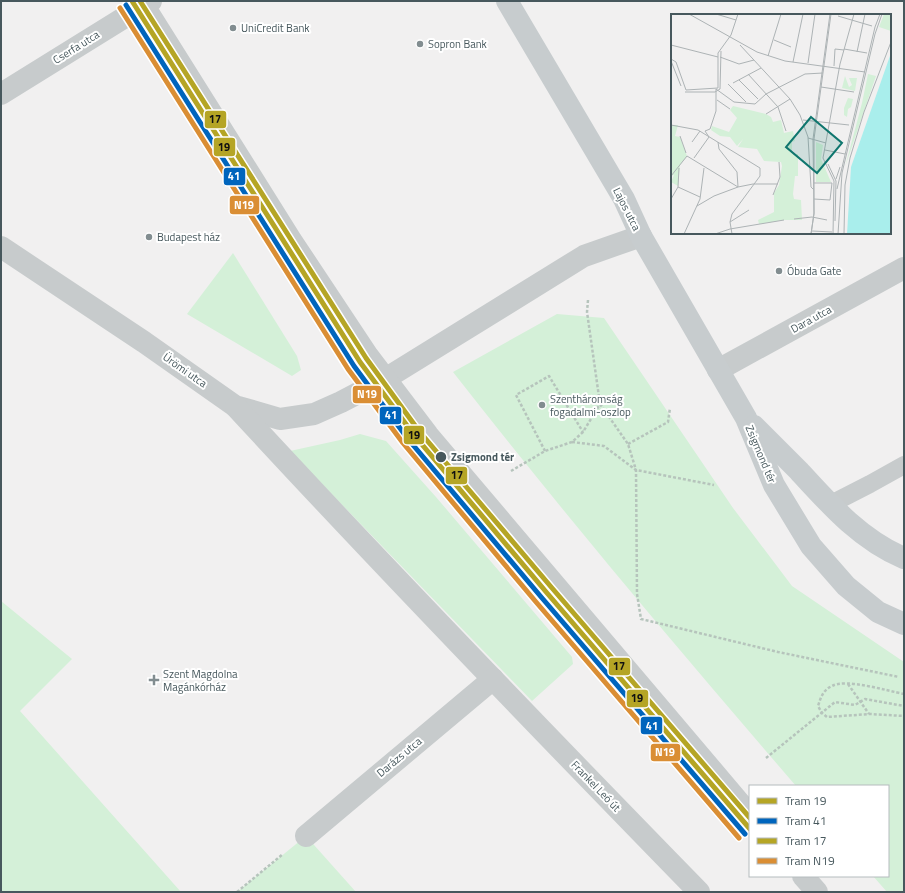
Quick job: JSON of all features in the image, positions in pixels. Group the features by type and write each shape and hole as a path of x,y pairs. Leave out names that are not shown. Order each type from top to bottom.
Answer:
{"main road":[{"name":"Lajos utca","path":"507,1 624,199 641,236 746,418"},
{"name":"Zsigmond tér","path":"746,418 798,470 829,505 852,525 892,553 904,558"},
{"name":"Zsigmond tér","path":"746,418 774,485 811,546 846,586 878,612 904,624"}],"street":[{"path":"145,2 291,240 385,379 428,435 749,814"},
{"name":"Cserfa utca","path":"1,94 145,2"},
{"path":"385,379 584,256 641,236"},
{"name":"Ürömi utca","path":"1,247 144,342 235,406 280,419 314,414 335,405 385,379"},
{"name":"Dara utca","path":"718,370 904,268"},
{"path":"235,406 493,679"},
{"name":"Darázs utca","path":"306,836 493,679"},
{"name":"Frankel Leó út","path":"493,679 699,892"},
{"path":"804,877 816,892"}],"lane":[{"path":"829,505 904,465"}],"path":[{"path":"588,300 587,312 600,404 628,444 636,470 637,594 641,619 778,652 899,677"},
{"path":"545,451 516,395 549,376 584,432"},
{"path":"512,471 545,451 572,442 584,432 600,404"},
{"path":"628,444 668,422 670,408"},
{"path":"572,442 604,446 636,470 714,485"},
{"path":"904,694 848,683 833,685 821,695 818,706 822,713 827,717 870,714 904,716"},
{"path":"848,683 860,702 870,714"},
{"path":"766,758 835,702 856,705 865,699 904,706"},
{"path":"237,892 306,836"}],"green space":[{"path":"233,253 297,356 301,370 292,376 187,314"},
{"name":"Zsigmond tér","path":"557,314 604,318 733,508 792,586 904,662 904,892 887,892 874,877 889,877 889,785 795,785 622,581 453,372"},
{"path":"360,434 386,441 436,497 572,657 573,664 532,701 290,451"},
{"path":"1,601 72,659 20,711 181,892 1,892"},
{"path":"306,836 356,892 237,892"}],"tram line":[{"name":"19","path":"132,1 360,362 414,435 547,593 749,828"},
{"name":"17","path":"140,1 366,358 419,431 749,817"},
{"name":"41","path":"126,5 354,366 408,439 542,598 745,834"},
{"name":"N19","path":"120,8 348,369 403,443 536,602 739,838"}],"place":[{"name":"UniCredit Bank","path":"233,28"},
{"name":"Sopron Bank","path":"420,44"},
{"name":"Budapest ház","path":"149,237"},
{"name":"Óbuda Gate","path":"779,271"},
{"name":"Szentháromság fogadalmi-oszlop","path":"542,405"},
{"name":"Zsigmond tér","path":"441,457"},
{"name":"Szent Magdolna Magánkórház","path":"154,680"}]}
